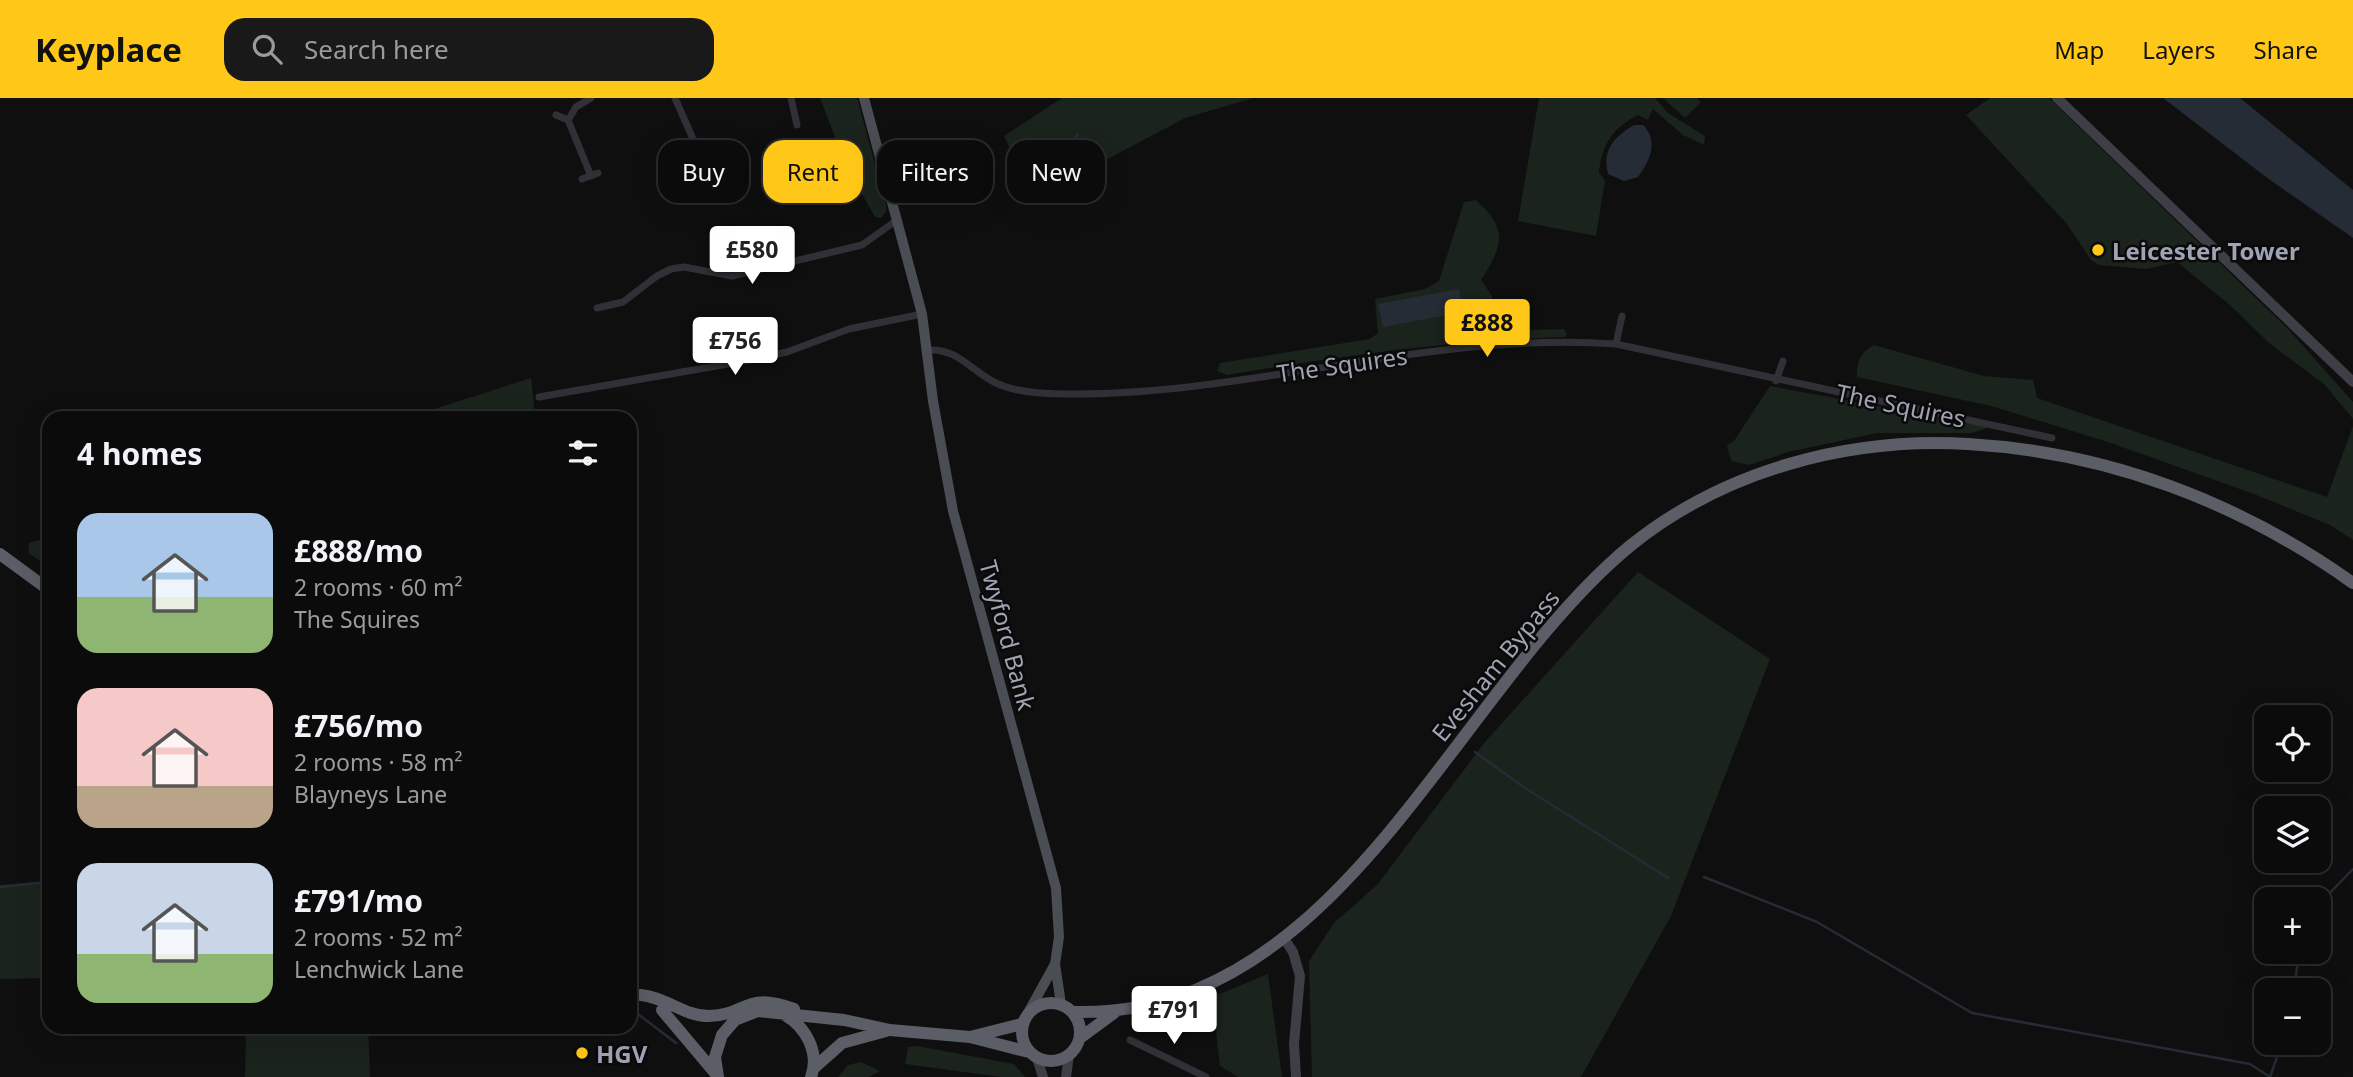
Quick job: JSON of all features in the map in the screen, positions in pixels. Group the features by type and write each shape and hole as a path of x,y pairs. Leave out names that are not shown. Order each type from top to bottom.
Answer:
{"highway":[{"name":"Evesham Bypass","path":"1080,1038 1114,1013 1198,988 1238,968 1283,937 1349,877 1396,826 1533,644 1586,586 1632,545 1690,506 1725,488 1802,460 1876,446 1954,443 2032,449 2098,463 2201,496 2252,520 2353,583"},
{"path":"0,554 42,585"},
{"path":"637,993 662,1010 696,1022 720,1023 758,1012 811,1015 871,1023 890,1030 970,1037 1051,1062 1069,1055 1080,1038 1080,1027 1067,1008 1042,1004 1026,1018 970,1037"},
{"path":"641,996 656,997 676,1008 699,1015 721,1014 745,1004 765,1000 811,1015"},
{"name":"Evesham Bypass","path":"1067,1008 1114,1013"},
{"path":"662,1010 717,1076"},
{"path":"781,1013 803,1029 810,1041 813,1073"},
{"path":"1026,1018 1022,1038 1033,1055"},
{"path":"717,1076 717,1046 735,1020"},
{"path":"813,1073 842,1043 890,1030"}],"main road":[{"name":"Twyford Bank","path":"864,98 922,314 929,350 933,401 953,511 1056,888 1059,937 1055,964 1026,1018"},
{"path":"2057,98 2353,382"},
{"path":"1283,937 1293,953 1300,976 1294,1044 1296,1077"},
{"name":"Twyford Bank","path":"1055,964 1067,1008"},
{"path":"1033,1055 1043,1077"},
{"path":"1066,1077 1069,1055"}],"street":[{"path":"568,120 576,107 591,98"},
{"path":"676,98 698,140"},
{"path":"791,98 797,125"},
{"path":"556,116 568,120 594,174 582,179"},
{"path":"597,308 623,302 657,276 671,269 697,269 724,277 825,256 862,245 897,220"},
{"path":"539,397 745,362 787,352 849,328 922,314"},
{"path":"1616,344 1622,316"},
{"name":"The Squires","path":"929,350 955,354 999,385 1021,390 1076,394 1198,386 1483,345 1555,342 1616,344 1776,381 1877,399 2052,438"},
{"path":"1776,381 1783,361"},
{"path":"1130,1040 1206,1077"}],"shaded area":[{"path":"820,98 857,98 877,171 877,203 886,204 886,212 881,218 875,217 863,196 863,140 836,140"},
{"path":"1062,98 1253,98 1185,118 1105,160 1105,140 1007,140 1007,142 1004,136"},
{"path":"1539,98 1655,98 1668,113 1705,136 1704,145 1683,135 1653,109 1648,120 1638,115 1615,131 1603,153 1599,172 1605,181 1596,236 1518,221"},
{"path":"1663,98 1697,98 1701,102 1685,118"},
{"path":"1990,98 2049,98 2289,330 2353,402 2353,419 2324,384 2269,343 2230,305 2177,262 2146,269 2099,265 2091,260 2067,224 1966,115"},
{"path":"2163,98 2240,98 2353,190 2353,238 2266,177"},
{"path":"1634,125 1643,125 1648,131 1651,151 1638,177 1624,181 1608,174 1608,151 1615,139"},
{"path":"1476,200 1494,220 1499,238 1494,257 1481,280 1492,296 1489,326 1496,331 1564,329 1567,334 1565,337 1396,350 1227,375 1217,371 1220,363 1370,339 1378,333 1375,299 1425,289 1439,281 1464,202"},
{"path":"1459,289 1463,312 1383,327 1378,304"},
{"path":"1874,345 1984,376 2033,380 2037,398 2327,497 2353,426 2353,540 2330,525 2254,494 2108,442 1991,406 1857,377 1860,358"},
{"path":"531,378 535,411 428,411"},
{"path":"1770,386 1991,427 1972,433 1877,433 1788,452 1749,465 1731,461 1727,445 1734,441"},
{"path":"42,539 42,562 28,553 29,543"},
{"path":"1638,572 1770,659 1671,916 1581,1077 1312,1077 1309,961 1334,923 1377,885 1485,742"},
{"path":"42,882 42,978 0,979 0,885"},
{"path":"1268,974 1282,1077 1238,1077 1220,1066 1212,997"},
{"path":"246,1034 368,1034 370,1077 245,1077"},
{"path":"917,1046 1014,1064 1025,1077 1001,1077 905,1064 908,1047"},
{"path":"861,1062 880,1071 869,1077 838,1077 848,1065"}],"waterway":[{"path":"1074,140 1078,134"},
{"path":"1475,752 1525,788 1668,878"},
{"path":"2331,892 2353,869"},
{"path":"1704,877 1817,922 1972,1013 2250,1064 2270,1077"},
{"path":"0,887 42,883"},
{"path":"2296,978 2297,964"},
{"path":"637,1013 676,1043"},
{"path":"2270,1077 2278,1055"}],"place":[{"name":"Leicester Tower","path":"2098,250"},
{"name":"HGV","path":"582,1053"}]}
